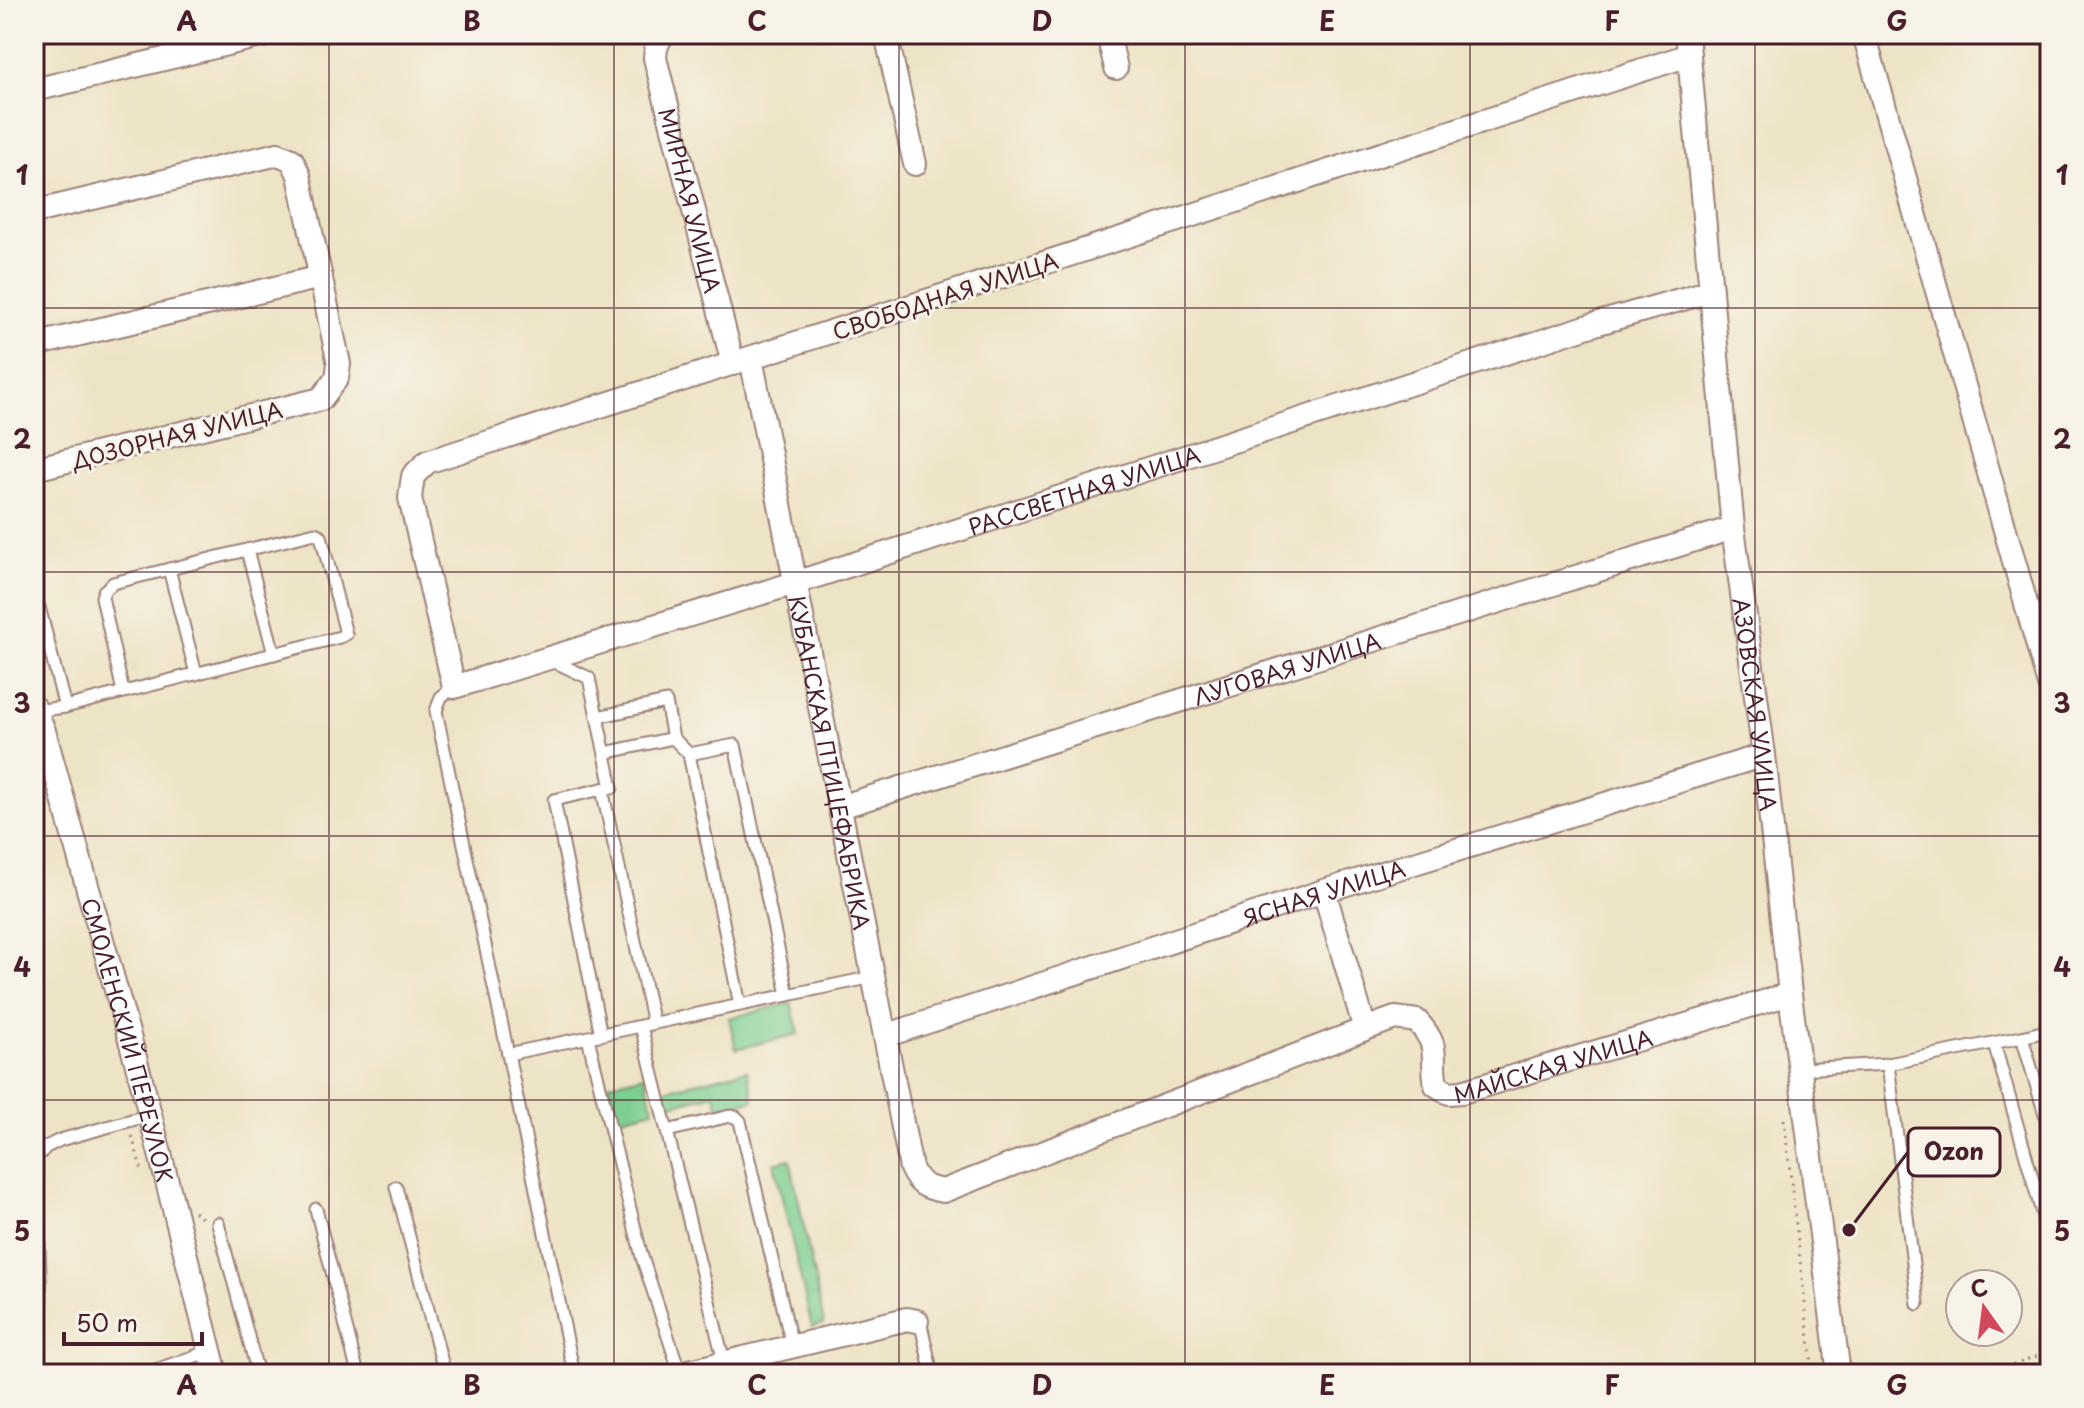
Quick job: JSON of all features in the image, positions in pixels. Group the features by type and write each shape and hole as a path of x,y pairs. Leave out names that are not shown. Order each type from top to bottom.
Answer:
{"street":[{"path":"34,90 269,34"},
{"path":"886,34 915,164"},
{"path":"1108,34 1116,68"},
{"path":"1864,34 2050,688"},
{"name":"МИРНАЯ УЛИЦА","path":"661,35 655,58 742,361"},
{"name":"СВОБОДНАЯ УЛИЦА","path":"454,687 410,498 410,486 427,462 742,361 1688,44"},
{"name":"АЗОВСКАЯ УЛИЦА","path":"1688,44 1733,528 1764,755 1790,994 1839,1374"},
{"path":"34,212 278,154 292,160 299,175 321,277 34,345"},
{"name":"ДОЗОРНАЯ УЛИЦА","path":"34,469 321,399 337,378 339,364 321,277"},
{"name":"РАССВЕТНАЯ УЛИЦА","path":"454,687 795,583 1595,324 1711,291"},
{"name":"КУБАНСКАЯ ПТИЦЕФАБРИКА","path":"742,361 795,583 911,1168 917,1181 943,1191 1365,1029"},
{"name":"ЛУГОВАЯ УЛИЦА","path":"840,807 1733,528"},
{"name":"СМОЛЕНСКИЙ ПЕРЕУЛОК","path":"35,709 44,731 150,1115 216,1374"},
{"name":"ЯСНАЯ УЛИЦА","path":"885,1036 1324,891 1764,755"},
{"path":"1324,891 1365,1029"},
{"name":"МАЙСКАЯ УЛИЦА","path":"1365,1029 1395,1018 1417,1021 1430,1035 1436,1051 1433,1070 1436,1085 1449,1093 1462,1092 1790,994"},
{"path":"678,1374 907,1319 917,1321"}],"lane":[{"path":"35,709 65,707 340,637 346,631 319,533 113,583 102,597 123,692"},
{"path":"247,550 274,654"},
{"path":"169,569 196,674"},
{"path":"39,607 65,707"},
{"path":"548,658 589,678 612,788 554,800 601,1035"},
{"path":"454,687 441,697 436,711 574,1374"},
{"path":"597,717 666,702 673,738 689,754 740,1005"},
{"path":"605,753 673,738"},
{"path":"689,754 735,745 788,995"},
{"path":"602,789 667,1131 724,1362"},
{"path":"508,1054 873,977"},
{"path":"1800,1069 1888,1064 2050,1030"},
{"path":"2022,1037 2050,1131"},
{"path":"588,1038 642,1257 678,1374"},
{"path":"1994,1043 2050,1241"},
{"path":"1888,1064 1918,1304"},
{"path":"41,1306 36,1158 46,1147 60,1140 150,1115"},
{"path":"667,1131 730,1116 740,1121 792,1346"},
{"path":"396,1187 445,1374"},
{"path":"316,1209 358,1374"},
{"path":"218,1223 258,1374"},
{"path":"917,1321 922,1329 932,1374"},
{"path":"144,1374 210,1351"}],"path":[{"path":"1783,1109 1813,1374"},
{"path":"1990,1374 2050,1351"}],"green space":[{"path":"791,1003 799,1034 736,1049 729,1018"},
{"path":"747,1070 754,1100 719,1108 715,1094 665,1106 661,1091"},
{"path":"645,1075 654,1110 617,1119 608,1084"},
{"path":"790,1159 824,1324 812,1327 774,1163"}],"place":[{"name":"Ozon","path":"1849,1230"}]}
